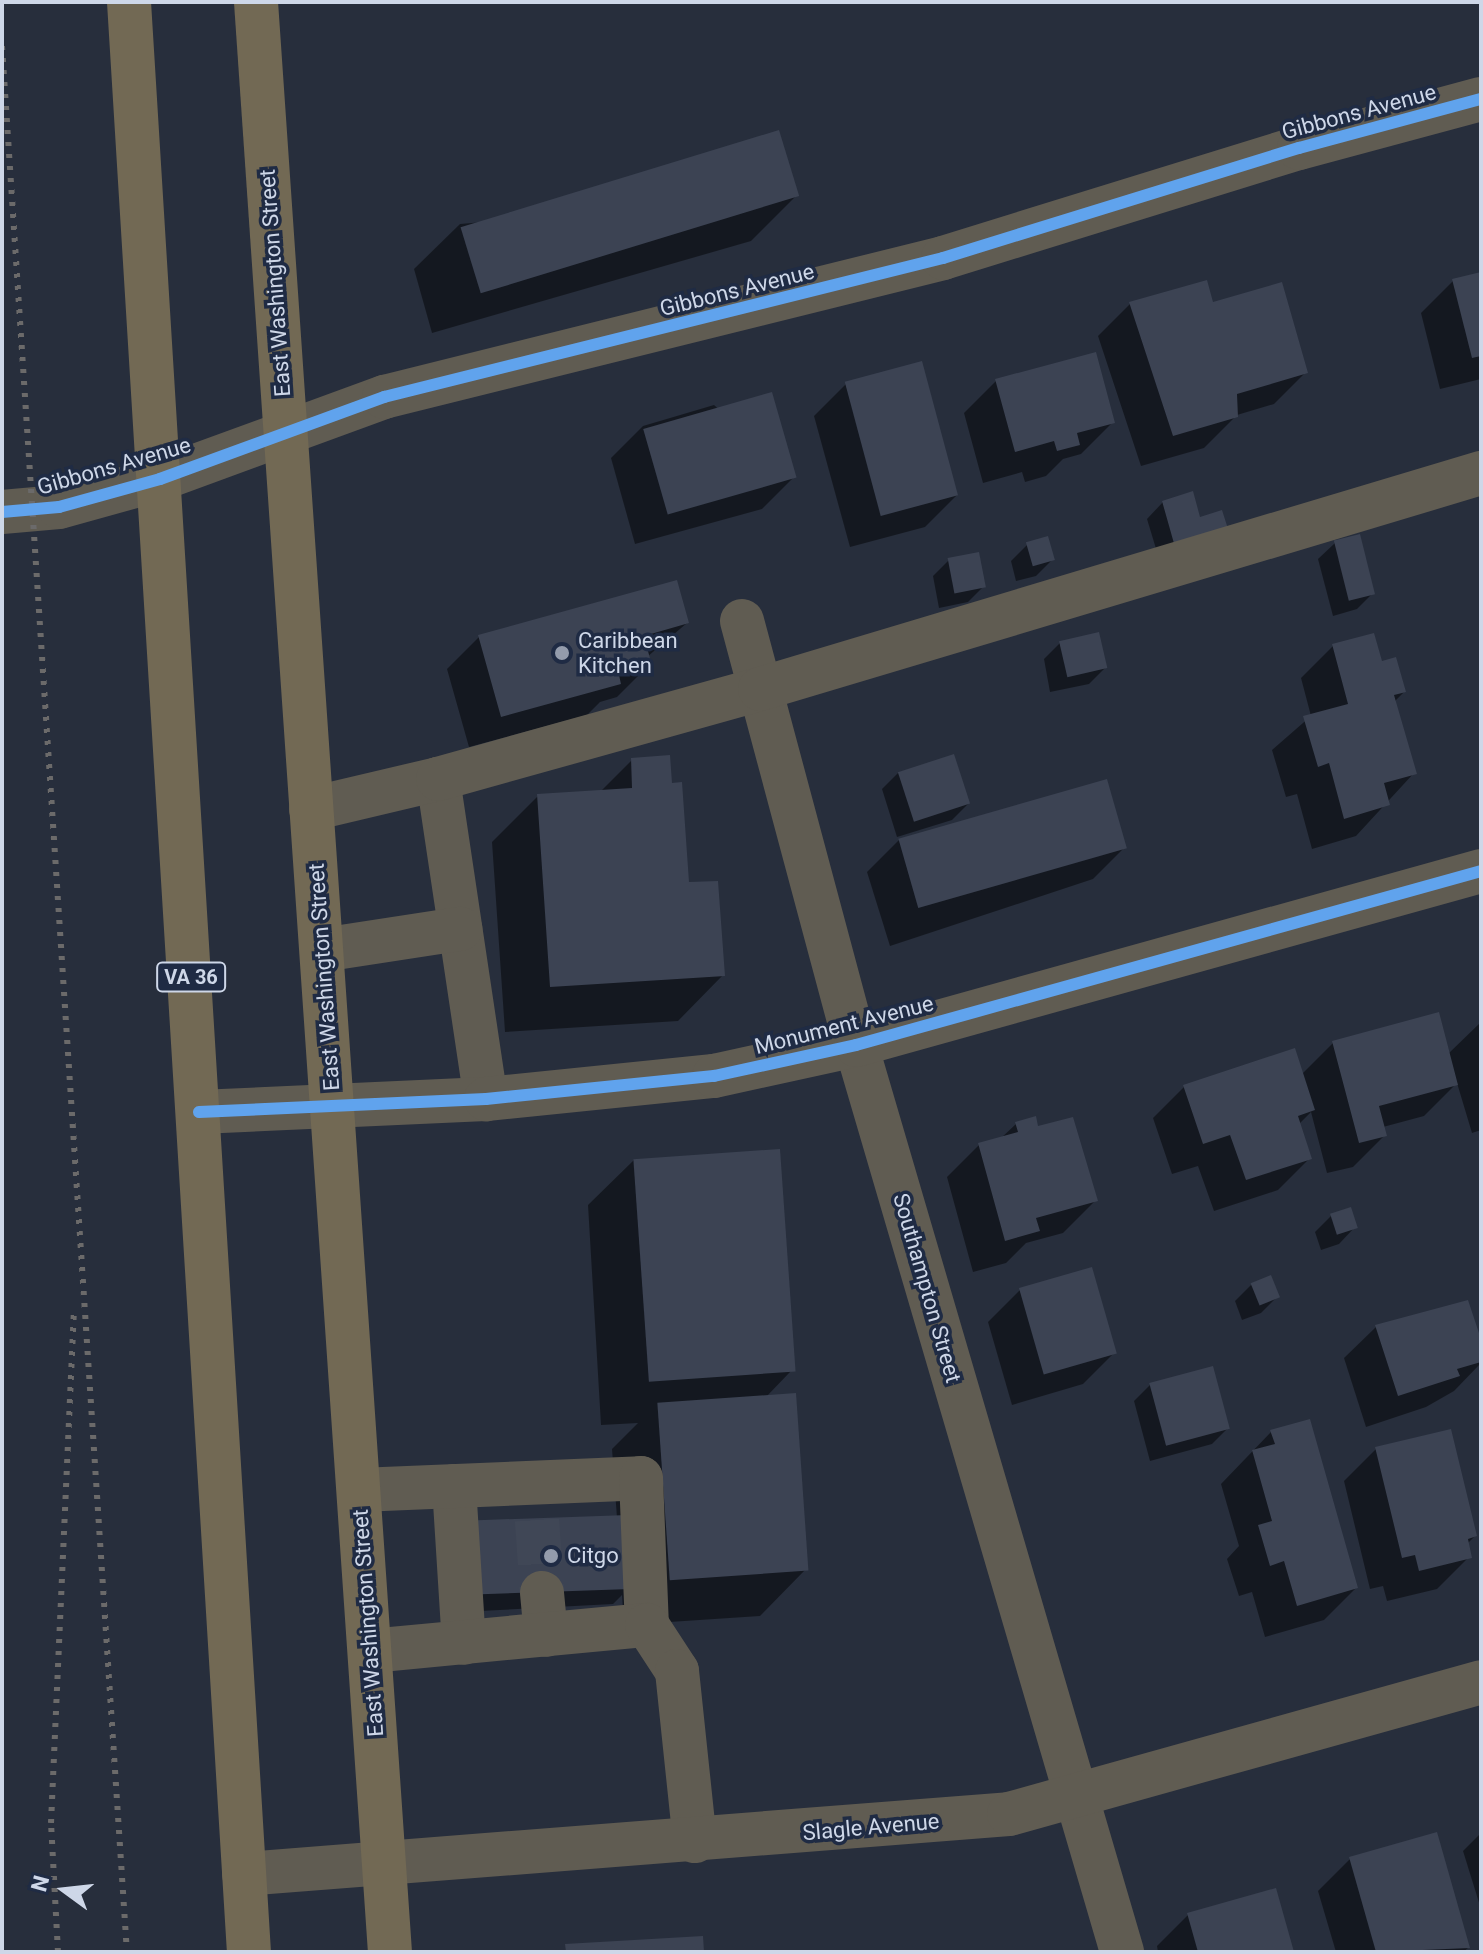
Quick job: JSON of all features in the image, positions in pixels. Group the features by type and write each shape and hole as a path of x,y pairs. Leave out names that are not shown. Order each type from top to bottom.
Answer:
{"highway":[{"name":"VA 36","path":"129,2 249,1952"},
{"name":"East Washington Street","path":"256,2 390,1952"}],"street":[{"name":"Gibbons Avenue","path":"2,512 59,507 160,479 384,397 943,258 1299,148 1481,99"},
{"path":"311,809 438,779 760,689 1481,473"},
{"name":"Southampton Street","path":"742,621 856,1045 1122,1952"},
{"path":"438,779 486,1099"},
{"name":"Monument Avenue","path":"199,1112 486,1099 714,1076 856,1045 1481,871"},
{"path":"322,950 460,929"},
{"path":"359,1490 454,1486 536,1502 641,1478 647,1625 677,1671 695,1841"},
{"path":"454,1486 464,1643"},
{"path":"370,1651 464,1643 544,1614 647,1625"},
{"name":"Slagle Avenue","path":"244,1874 937,1822 1077,1799 1481,1682"}],"building":[{"path":"779,130 799,196 481,293 461,227"},
{"path":"1481,272 1481,356 1472,358 1452,279"},
{"path":"1207,280 1213,302 1282,282 1308,373 1237,394 1238,417 1173,436 1129,302"},
{"path":"1096,352 1115,423 1077,433 1080,445 1057,451 1054,441 1015,452 995,379"},
{"path":"922,361 958,495 881,516 845,382"},
{"path":"772,392 797,478 668,514 643,429"},
{"path":"1193,491 1200,517 1222,510 1229,532 1175,547 1162,501"},
{"path":"1360,534 1375,594 1349,601 1334,541"},
{"path":"1048,536 1055,560 1033,566 1026,542"},
{"path":"979,552 986,587 954,593 948,558"},
{"path":"677,580 689,623 644,636 652,666 619,675 621,684 501,717 478,635"},
{"path":"1099,632 1107,668 1067,677 1059,641"},
{"path":"1374,633 1382,661 1396,657 1406,692 1394,695 1417,774 1384,783 1390,805 1344,819 1329,763 1318,767 1303,716 1348,704 1332,644"},
{"path":"954,754 970,803 914,822 898,772"},
{"path":"670,755 672,783 682,782 689,882 718,881 725,976 550,987 537,794 632,788 631,758"},
{"path":"1107,779 1127,848 918,908 898,839"},
{"path":"1439,1012 1458,1085 1379,1106 1387,1136 1359,1143 1332,1041"},
{"path":"1295,1048 1315,1110 1298,1116 1312,1159 1246,1180 1230,1135 1203,1144 1183,1085"},
{"path":"1036,1116 1038,1126 1073,1117 1098,1201 1036,1218 1040,1231 1005,1241 978,1143 1018,1132 1015,1122"},
{"path":"780,1149 796,1371 649,1382 633,1159"},
{"path":"1351,1207 1358,1228 1337,1235 1330,1214"},
{"path":"1092,1267 1117,1354 1044,1374 1019,1288"},
{"path":"1271,1275 1280,1297 1260,1305 1251,1283"},
{"path":"1468,1300 1481,1339 1481,1362 1457,1369 1460,1376 1398,1396 1375,1325"},
{"path":"1213,1366 1230,1429 1166,1446 1149,1383"},
{"path":"796,1393 808,1571 670,1580 657,1403"},
{"path":"1310,1419 1358,1588 1297,1606 1284,1561 1270,1566 1258,1525 1272,1521 1252,1450 1275,1444 1270,1430"},
{"path":"1451,1429 1477,1536 1468,1539 1472,1558 1419,1571 1415,1555 1402,1558 1375,1447"},
{"name":"Citgo","path":"628,1515 631,1589 474,1594 471,1520"},
{"path":"1437,1832 1470,1948 1376,1952 1349,1857"},
{"path":"1276,1888 1294,1952 1198,1952 1187,1913"},
{"path":"703,1936 704,1952 566,1952 565,1944"}],"tunnel":[{"path":"537,1520 542,1593"}],"railway":[{"path":"2,46 127,1952"},
{"path":"58,1952 51,1823 74,1309"}],"cycle path":[{"path":"2,512 59,507 160,479 384,397 943,258 1299,148 1481,99"},
{"path":"199,1112 486,1099 714,1076 856,1045 1481,871"}],"place":[{"name":"Caribbean Kitchen","path":"562,653"},
{"name":"Citgo","path":"551,1556"}]}
